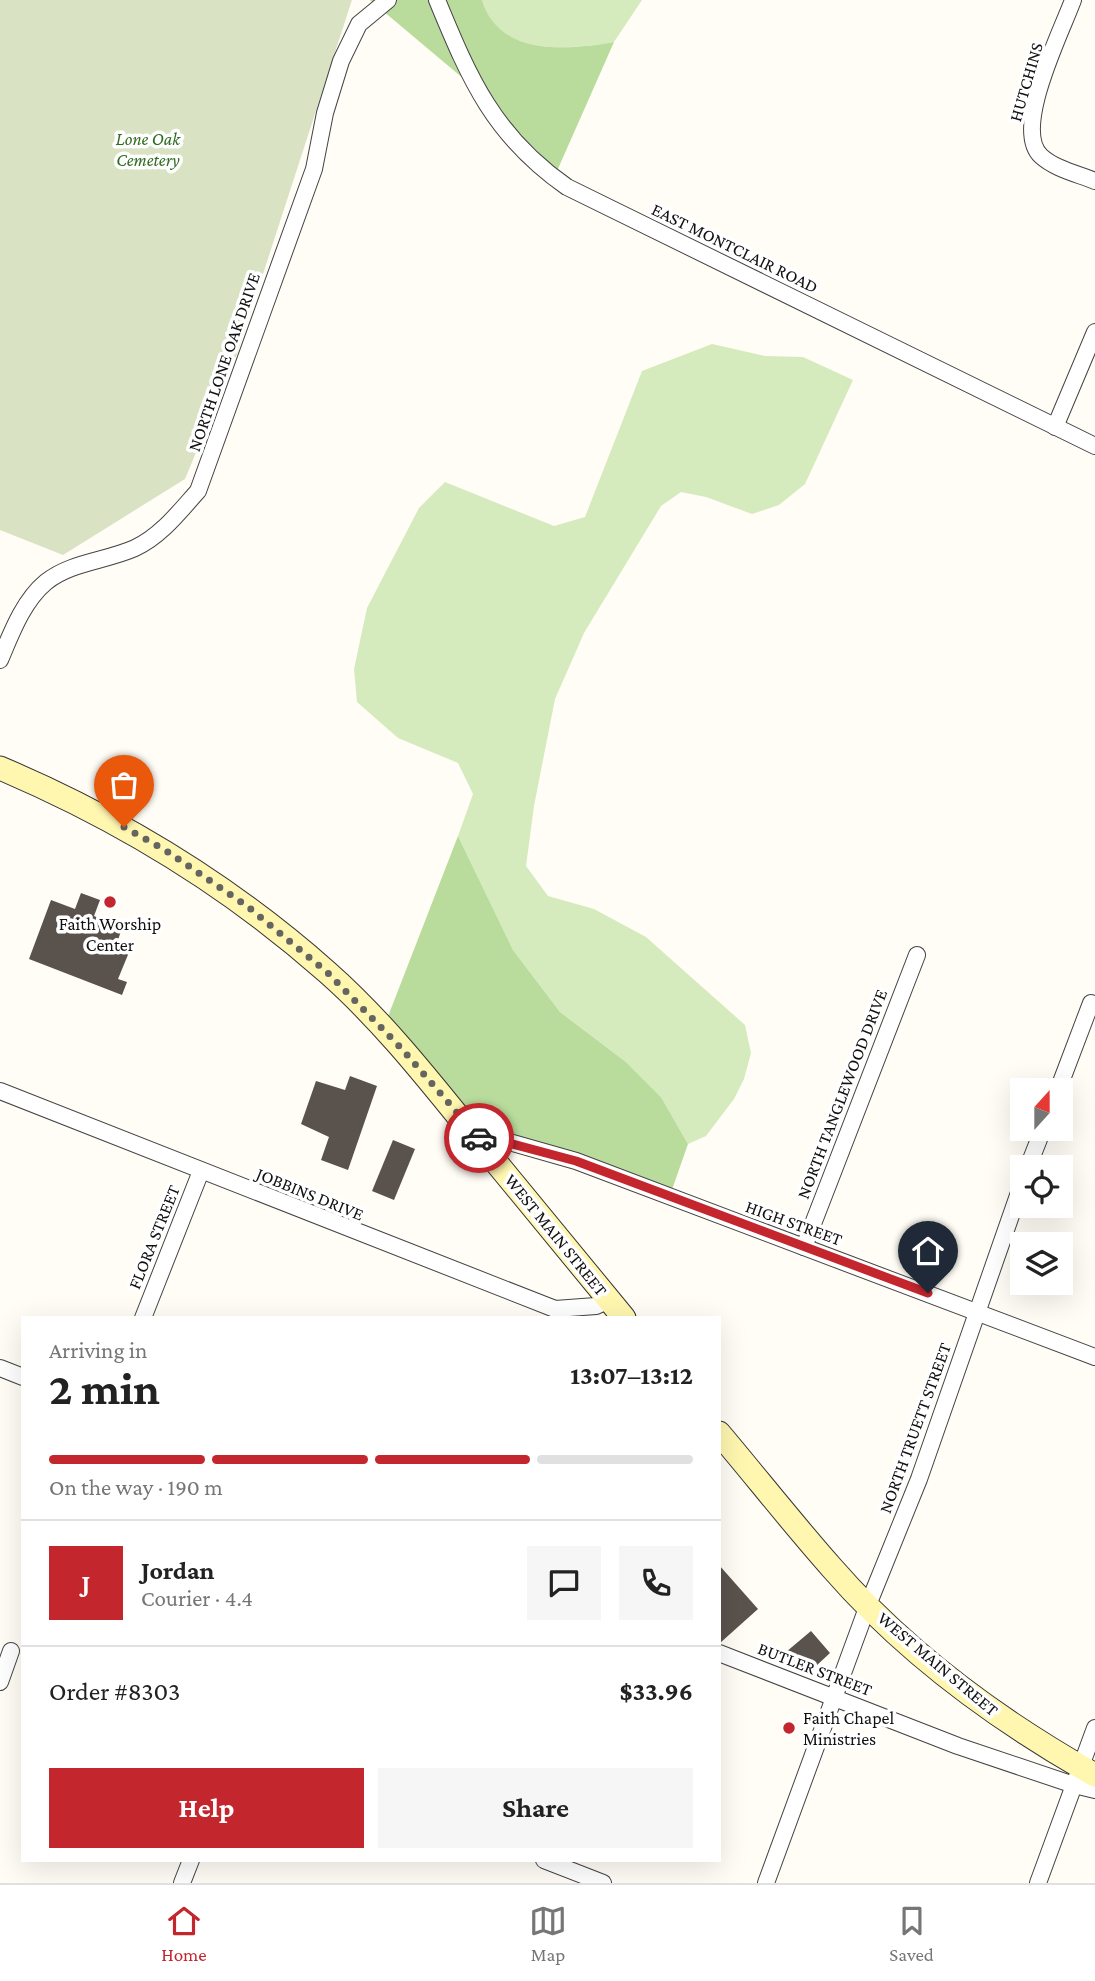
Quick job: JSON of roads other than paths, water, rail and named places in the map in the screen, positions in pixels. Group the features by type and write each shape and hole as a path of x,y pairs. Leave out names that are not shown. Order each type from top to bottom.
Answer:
{"main road":[{"name":"WEST MAIN STREET","path":"0,768 62,794 165,850 247,906 345,990 402,1049 622,1316"},
{"name":"WEST MAIN STREET","path":"721,1435 833,1569 868,1605 972,1697 1083,1776"}],"street":[{"name":"NORTH LONE OAK DRIVE","path":"0,660 15,625 44,583 61,571 136,547 167,525 198,491 227,419 272,279 293,230 314,169 341,61 359,24 388,0"},
{"name":"EAST MONTCLAIR ROAD","path":"437,0 483,102 499,126 542,169 567,187 1095,446"},
{"name":"HUTCHINS","path":"1073,0 1040,87 1031,119 1030,134 1033,145 1041,156 1095,181"},
{"path":"1055,427 1095,332"},
{"name":"NORTH TANGLEWOOD DRIVE","path":"804,1247 917,955"},
{"path":"1063,1078 1091,1003"},
{"name":"JOBBINS DRIVE","path":"0,1091 555,1309 596,1306 609,1300"},
{"name":"HIGH STREET","path":"476,1138 509,1143 576,1161 1095,1357"},
{"name":"FLORA STREET","path":"145,1316 201,1171"},
{"name":"NORTH TRUETT STREET","path":"766,1883 868,1605 919,1479 1010,1218"},
{"path":"0,1368 21,1376"},
{"path":"0,1682 11,1651"},
{"name":"BUTLER STREET","path":"721,1654 958,1746 1083,1776 1095,1790"},
{"path":"1038,1883 1083,1776 1095,1728"},
{"path":"183,1883 190,1862"},
{"path":"549,1862 603,1883"}],"place":[{"name":"Faith Worship Center","path":"110,902"},
{"name":"Faith Chapel Ministries","path":"789,1728"}],"park label":[{"name":"Lone Oak Cemetery","path":"148,149"}]}
